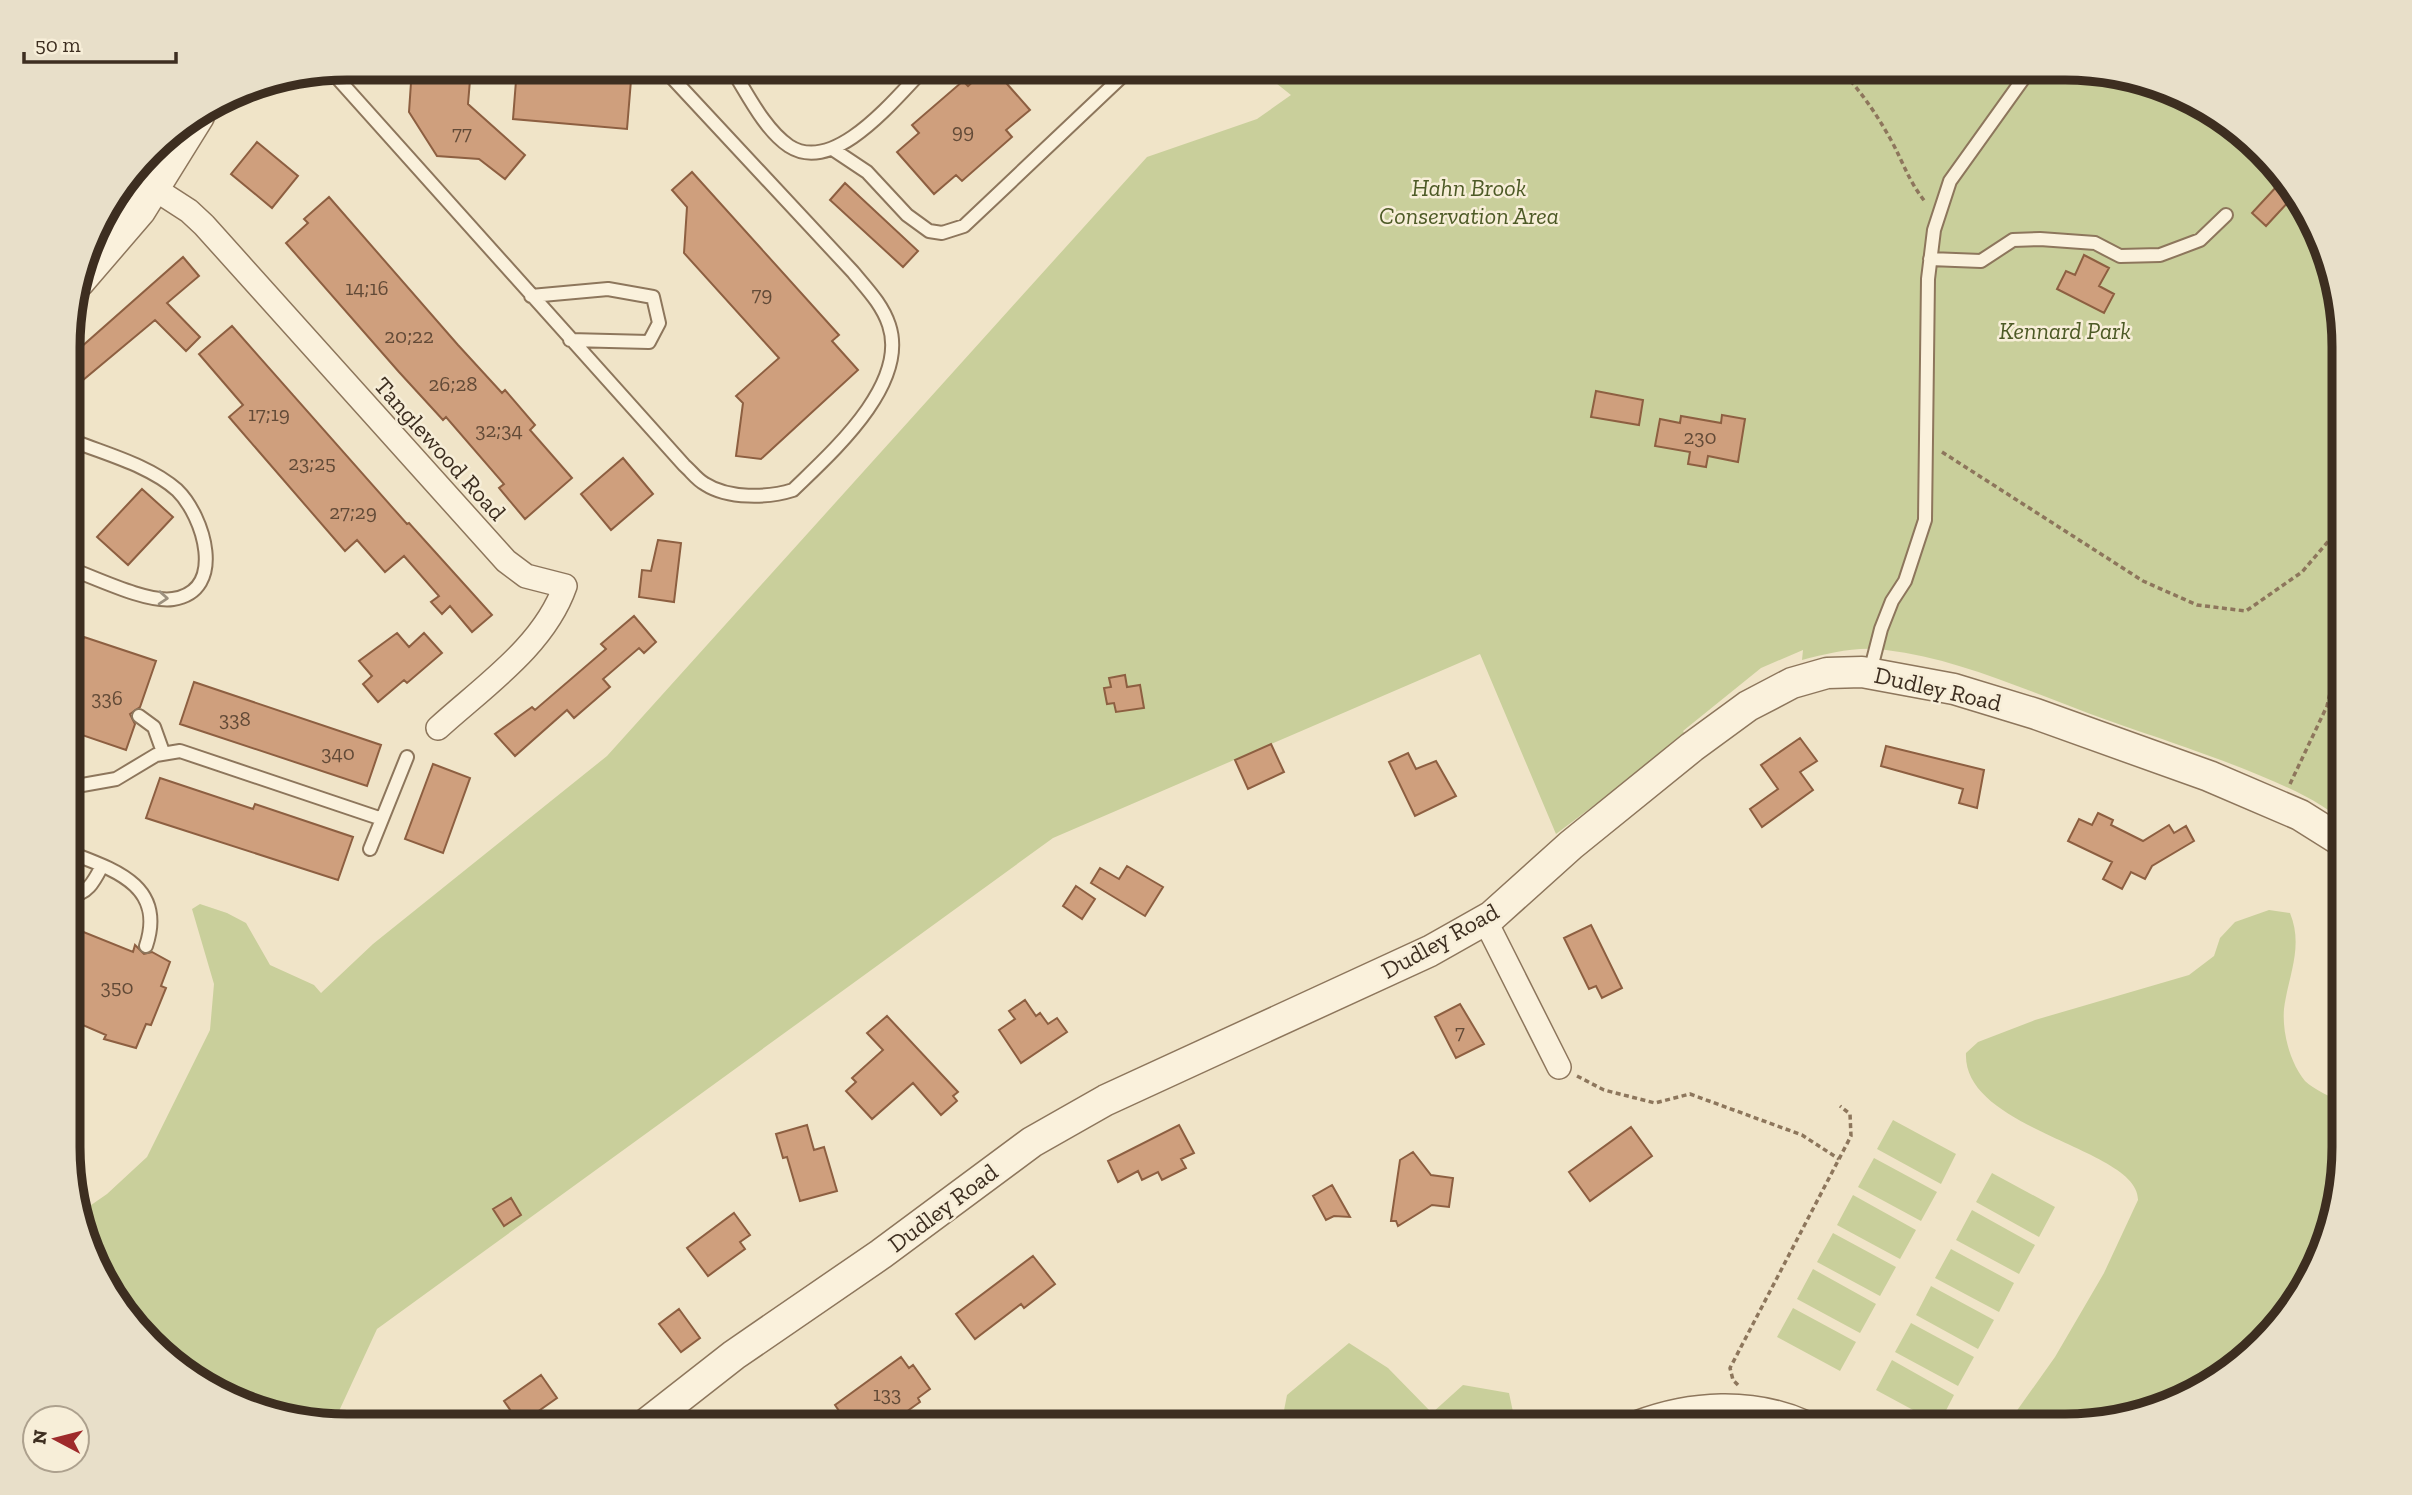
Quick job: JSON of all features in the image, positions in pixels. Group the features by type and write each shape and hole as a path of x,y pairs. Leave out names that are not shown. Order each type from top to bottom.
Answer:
{"street":[{"path":"94,266 123,234 155,189 189,133"},
{"name":"Tanglewood Road","path":"155,189 189,211 204,225 506,561 526,576 565,586 554,612 539,634 438,728"},
{"name":"Dudley Road","path":"659,1414 734,1355 881,1254 1032,1142 1106,1100 1430,951 1485,920 1518,895 1581,837 1748,706 1792,683 1827,673 1870,673 1954,689 2036,714 2259,797 2300,815 2332,835"},
{"path":"1485,920 1559,1067"},
{"path":"1684,1414 1704,1409 1737,1414"}],"lane":[{"path":"339,80 570,341 706,485 751,496 775,496 793,490 878,395 888,375 890,329 882,307 853,272 674,80"},
{"path":"738,80 773,131 791,147 810,153 834,150 856,135 913,80"},
{"path":"834,150 867,172 907,215 929,231 942,233 964,226 1118,80"},
{"path":"1870,673 1881,629 1892,601 1905,581 1925,520 1930,260 1937,219 1950,181 2022,80"},
{"path":"1930,260 1981,261 2013,240 2040,239 2095,243 2120,256 2160,255 2200,240 2227,215"},
{"path":"531,296 608,289 653,298 659,323 649,342 570,341"},
{"path":"80,444 141,469 176,489 195,515 207,550 200,581 185,595 174,599 149,596 80,572"},
{"path":"139,716 154,727 163,752"},
{"path":"80,785 116,779 163,752 180,751 382,819"},
{"path":"370,849 407,757"},
{"path":"80,857 132,882 145,899 149,930 146,946"},
{"path":"80,894 90,887 102,866"}],"path":[{"path":"1850,80 1859,89 1892,142 1908,179 1937,219"},
{"path":"1926,442 2143,581 2197,606 2245,611 2302,572 2332,537"},
{"path":"2288,789 2327,706 2332,685"},
{"path":"1559,1067 1604,1090 1655,1103 1690,1094 1802,1135 1840,1159"},
{"path":"1772,1414 1755,1392 1741,1388 1733,1380 1730,1368 1851,1136 1850,1114 1840,1106"}],"green space":[{"path":"1272,80 2065,80 2134,90 2183,108 2213,125 2265,171 2287,199 2311,245 2329,312 2332,347 2332,814 2301,794 2269,779 1943,661 1886,650 1865,649 1802,660 1803,650 1761,668 1683,731 1686,736 1556,834 1480,654 1053,838 377,1329 338,1414 295,1409 245,1394 199,1370 171,1348 147,1324 116,1281 101,1250 88,1207 107,1194 147,1157 210,1030 214,984 192,909 200,904 246,923 270,965 314,985 321,993 373,944 607,756 1147,157 1257,119 1291,95"},
{"path":"2269,910 2290,913 2296,938 2284,1009 2286,1037 2291,1056 2305,1081 2332,1097 2329,1183 2322,1217 2304,1266 2287,1296 2241,1348 2213,1370 2183,1387 2134,1405 2100,1412 2015,1414 2055,1357 2104,1273 2138,1200 2131,1182 2111,1166 2019,1120 1991,1102 1972,1080 1966,1053 1978,1042 2035,1020 2189,975 2214,956 2220,938 2235,922"},
{"path":"1893,1120 1956,1154 1941,1184 1877,1149"},
{"path":"1874,1158 1937,1192 1921,1221 1858,1187"},
{"path":"1992,1173 2055,1207 2039,1237 1976,1202"},
{"path":"1853,1195 1916,1230 1900,1259 1837,1225"},
{"path":"1972,1210 2035,1245 2019,1274 1956,1240"},
{"path":"1833,1233 1896,1267 1880,1296 1817,1262"},
{"path":"1951,1249 2014,1283 1999,1312 1935,1278"},
{"path":"1813,1269 1876,1304 1860,1333 1797,1299"},
{"path":"1931,1286 1994,1320 1978,1349 1916,1315"},
{"path":"1793,1308 1856,1342 1840,1371 1777,1337"},
{"path":"1911,1323 1974,1357 1958,1386 1895,1352"},
{"path":"1349,1343 1388,1368 1432,1413 1463,1385 1509,1393 1513,1414 1283,1414 1287,1395"},
{"path":"1892,1360 1954,1395 1944,1414 1920,1414 1876,1390"}],"building":[{"path":"411,80 470,80 468,104 525,155 505,179 479,159 437,156 409,112"},
{"path":"516,80 631,80 627,129 513,119"},
{"path":"975,80 1004,80 1030,110 1006,130 1012,137 962,181 956,175 934,194 897,152 919,133 912,125 963,81 968,86"},
{"path":"257,142 298,176 272,208 231,174"},
{"path":"692,172 839,335 832,341 858,370 761,459 736,456 743,403 736,396 779,358 684,253 687,207 672,190"},
{"path":"845,183 918,251 903,267 830,200"},
{"path":"2277,186 2289,202 2266,226 2252,213"},
{"path":"329,197 458,345 502,393 505,390 535,425 530,430 572,478 525,519 499,488 504,484 446,417 443,420 286,243 308,223 304,219"},
{"path":"2084,255 2109,268 2099,286 2114,294 2104,313 2057,289 2066,271 2075,275"},
{"path":"183,257 199,276 167,303 200,337 186,351 155,320 80,382 80,348"},
{"path":"232,326 407,524 409,523 492,615 472,632 450,606 442,614 431,602 439,596 404,556 385,572 357,540 345,551 229,417 243,405 199,354"},
{"path":"1596,391 1643,400 1639,425 1591,417"},
{"path":"1722,415 1745,419 1738,462 1708,456 1706,467 1688,464 1690,452 1655,446 1660,419 1680,423 1681,416 1721,423"},
{"path":"623,458 653,494 611,530 581,494"},
{"path":"142,489 173,517 128,565 97,537"},
{"path":"658,540 681,543 674,602 639,597 642,570 651,571"},
{"path":"634,616 656,642 644,653 639,648 603,679 610,687 574,718 567,710 515,756 495,734 532,707 535,710 606,649 601,644"},
{"path":"397,633 409,647 424,633 442,653 407,683 404,680 378,702 363,684 372,676 359,661"},
{"path":"84,637 156,661 140,707 130,714 135,724 126,750 80,734 80,649"},
{"path":"1125,675 1127,687 1140,685 1144,708 1116,712 1114,703 1107,704 1104,688 1111,687 1109,678"},
{"path":"194,682 381,745 367,786 180,724"},
{"path":"1800,738 1817,761 1800,772 1813,790 1762,827 1750,809 1778,789 1761,765"},
{"path":"1271,744 1284,772 1248,789 1235,760"},
{"path":"1886,746 1984,770 1977,808 1959,803 1963,789 1881,766"},
{"path":"1408,753 1416,769 1436,761 1456,796 1415,816 1389,762"},
{"path":"433,764 470,778 443,853 405,839"},
{"path":"160,778 253,809 255,804 353,837 338,880 146,818"},
{"path":"2098,813 2113,820 2111,825 2143,841 2169,825 2174,833 2186,826 2194,841 2152,866 2145,879 2131,872 2122,889 2103,879 2112,862 2068,841 2079,819 2092,825"},
{"path":"1127,866 1163,887 1145,916 1091,883 1100,868 1119,879"},
{"path":"1076,886 1095,899 1082,919 1063,906"},
{"path":"1591,925 1622,988 1602,998 1596,986 1589,989 1564,938"},
{"path":"80,931 133,952 135,945 144,954 152,952 170,962 161,986 166,988 151,1025 146,1024 136,1048 104,1039 106,1035 80,1024"},
{"path":"1025,1000 1036,1016 1040,1013 1048,1024 1057,1018 1067,1032 1021,1063 999,1030 1015,1019 1009,1011"},
{"path":"1460,1004 1484,1044 1456,1058 1435,1017"},
{"path":"887,1016 958,1092 953,1096 957,1101 941,1115 913,1083 872,1119 846,1091 856,1082 852,1078 883,1050 867,1033"},
{"path":"807,1125 814,1150 824,1147 837,1191 800,1201 787,1157 783,1158 776,1134"},
{"path":"1179,1125 1194,1153 1181,1159 1186,1168 1162,1180 1158,1172 1142,1180 1138,1171 1118,1182 1108,1161"},
{"path":"1631,1127 1652,1156 1590,1201 1569,1172"},
{"path":"1413,1152 1431,1175 1453,1178 1449,1207 1432,1205 1398,1226 1396,1221 1391,1221 1400,1160"},
{"path":"1332,1185 1350,1217 1334,1216 1326,1220 1313,1196"},
{"path":"511,1198 521,1215 504,1226 493,1209"},
{"path":"734,1213 750,1235 740,1242 745,1249 708,1276 687,1248"},
{"path":"1033,1256 1055,1284 1024,1308 1021,1304 975,1339 956,1314"},
{"path":"679,1309 700,1338 681,1352 659,1324"},
{"path":"901,1357 909,1368 913,1365 930,1389 918,1398 920,1402 903,1414 841,1414 835,1405"},
{"path":"541,1375 557,1398 534,1414 513,1414 504,1401"}],"park label":[{"name":"Hahn Brook Conservation Area","path":"1469,202"},
{"name":"Kennard Park","path":"2065,331"}]}
